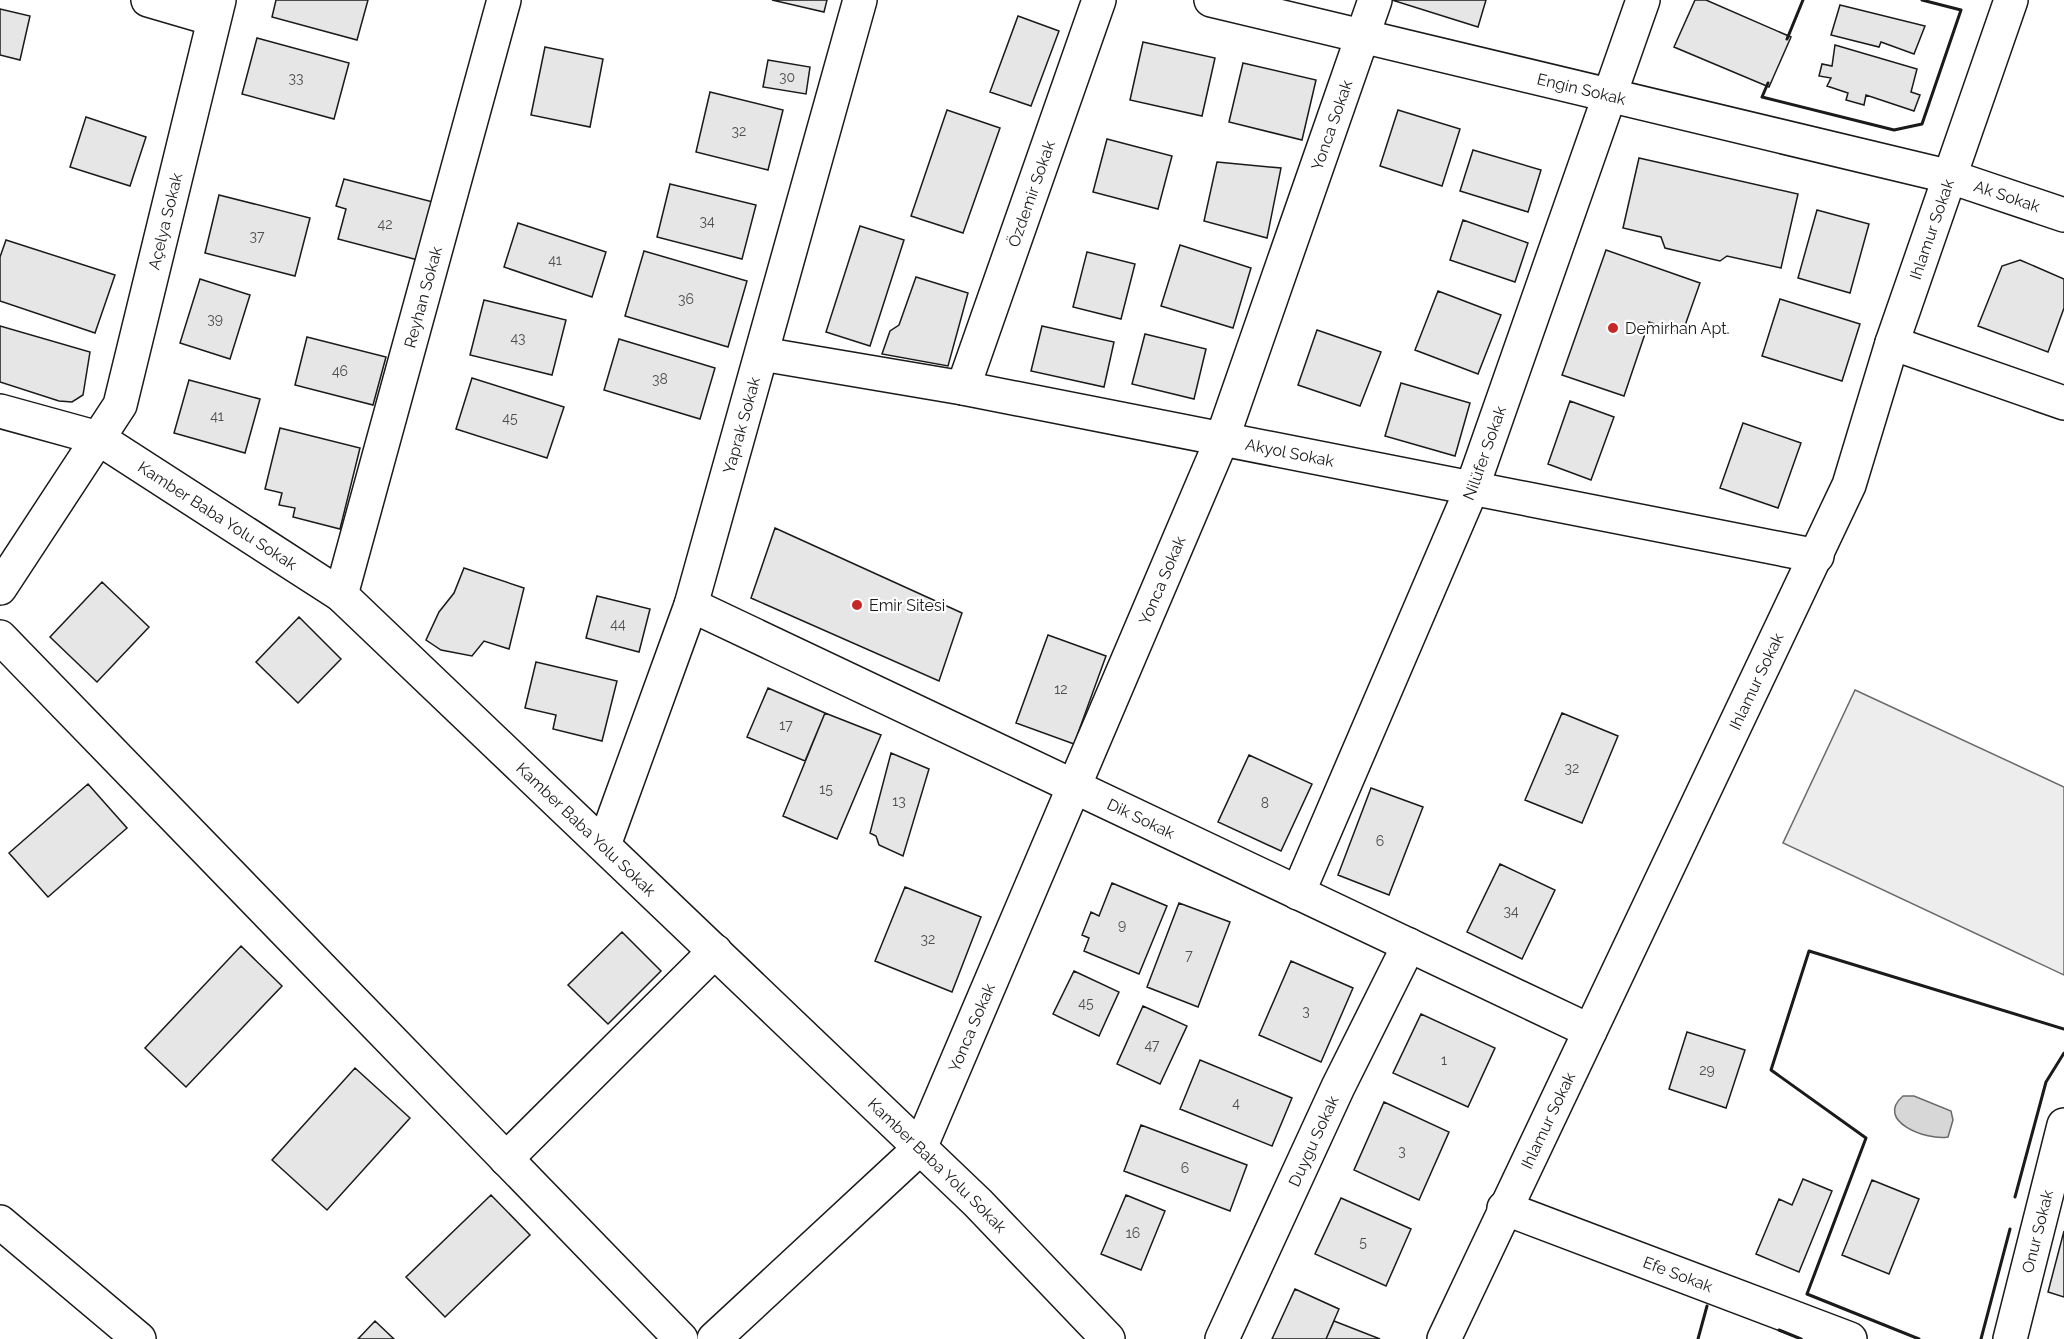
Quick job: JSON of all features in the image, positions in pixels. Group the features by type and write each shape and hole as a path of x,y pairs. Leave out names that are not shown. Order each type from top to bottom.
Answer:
{"street":[{"path":"148,0 216,10"},
{"name":"Reyhan Sokak","path":"341,595 504,0"},
{"name":"Yaprak Sokak","path":"604,845 691,605 861,0"},
{"name":"Özdemir Sokak","path":"963,388 1099,0"},
{"name":"Engin Sokak","path":"1211,0 1951,177"},
{"name":"Yonca Sokak","path":"920,1148 1222,439 1375,0"},
{"name":"Nilüfer Sokak","path":"1298,893 1472,488 1607,95 1643,0"},
{"name":"Ihlamur Sokak","path":"1444,1339 1504,1208 1849,485 1892,343 2011,0"},
{"name":"Açelya Sokak","path":"0,588 120,405 216,10"},
{"name":"Ak Sokak","path":"1951,177 2064,215"},
{"path":"1892,343 2064,403"},
{"name":"Akyol Sokak","path":"762,354 963,388 1817,556"},
{"name":"Kamber Baba Yolu Sokak","path":"0,411 98,438 341,595 978,1203 1108,1339"},
{"name":"Dik Sokak","path":"691,605 1590,1031"},
{"path":"0,637 681,1339"},
{"name":"Duygu Sokak","path":"1222,1339 1338,1087 1408,945"},
{"path":"506,1159 715,951"},
{"name":"Onur Sokak","path":"2010,1339 2064,1125"},
{"path":"714,1339 920,1148"},
{"name":"Efe Sokak","path":"1504,1208 1850,1339"},
{"path":"0,1222 132,1336"}],"shaded area":[{"path":"1855,690 2064,787 2064,975 1783,843"},
{"path":"1903,1096 1914,1096 1951,1111 1953,1120 1948,1137 1928,1136 1899,1121 1895,1114 1896,1105"}],"building":[{"path":"276,0 368,0 357,40 272,17"},
{"path":"772,0 827,0 824,12"},
{"path":"1392,0 1486,0 1478,27"},
{"path":"1695,0 1706,0 1791,37 1769,87 1674,47"},
{"path":"1840,5 1925,26 1914,54 1881,42 1879,47 1831,35"},
{"path":"0,9 30,16 20,60 0,55"},
{"path":"1018,16 1059,31 1031,106 990,92"},
{"path":"257,38 349,63 334,119 242,94"},
{"path":"1143,42 1215,58 1202,116 1130,100"},
{"path":"1835,45 1917,69 1911,92 1920,95 1914,111 1866,95 1864,105 1846,100 1848,93 1827,86 1831,78 1819,76 1822,64 1832,66"},
{"path":"545,47 603,59 590,127 531,115"},
{"path":"768,60 810,67 806,94 763,87"},
{"path":"1243,63 1316,80 1302,140 1229,122"},
{"path":"710,92 783,110 768,170 696,152"},
{"path":"947,110 1000,128 963,233 911,216"},
{"path":"1398,110 1460,129 1442,186 1380,166"},
{"path":"86,117 146,137 130,186 70,167"},
{"path":"1107,139 1172,156 1158,209 1093,192"},
{"path":"1473,150 1541,170 1528,212 1460,191"},
{"path":"1639,158 1798,194 1781,268 1727,256 1720,261 1665,248 1661,237 1623,228"},
{"path":"1217,162 1281,168 1267,238 1204,221"},
{"path":"344,179 433,202 418,260 338,239 346,209 336,206"},
{"path":"670,184 756,205 742,259 657,237"},
{"path":"219,195 310,218 295,276 205,253"},
{"path":"1817,210 1869,224 1850,293 1798,278"},
{"path":"1463,220 1528,243 1515,282 1450,260"},
{"path":"518,223 606,252 592,297 504,267"},
{"path":"860,226 904,240 870,346 826,332"},
{"path":"6,240 115,275 95,333 0,301 0,257"},
{"path":"1180,245 1251,268 1233,328 1161,306"},
{"name":"Demirhan Apt.","path":"1606,250 1700,283 1682,334 1649,322 1624,396 1562,375"},
{"path":"644,251 747,281 728,347 625,316"},
{"path":"1087,252 1135,264 1121,319 1073,307"},
{"path":"2020,260 2064,279 2064,308 2048,352 1978,326 2002,266"},
{"path":"916,277 968,293 948,366 882,354 890,331 899,325"},
{"path":"200,279 250,295 230,359 180,343"},
{"path":"1438,291 1501,315 1478,374 1415,350"},
{"path":"1780,299 1860,324 1842,381 1762,356"},
{"path":"484,300 566,320 552,375 470,355"},
{"path":"0,326 90,352 83,395 72,402 59,401 0,382"},
{"path":"1042,326 1114,342 1104,387 1031,371"},
{"path":"1317,330 1381,352 1360,406 1298,385"},
{"path":"1145,334 1206,349 1194,399 1132,384"},
{"path":"307,337 386,357 373,405 295,385"},
{"path":"619,339 715,368 700,419 604,390"},
{"path":"472,378 564,407 547,458 456,429"},
{"path":"189,380 260,399 245,453 174,433"},
{"path":"1401,383 1470,403 1455,456 1385,436"},
{"path":"1570,401 1614,417 1591,480 1548,464"},
{"path":"1743,423 1801,443 1778,508 1720,488"},
{"path":"280,428 360,448 340,529 293,517 295,508 279,505 282,493 265,489"},
{"name":"Emir Sitesi","path":"775,528 962,613 939,681 751,598"},
{"path":"464,568 524,588 509,649 484,641 472,656 441,650 426,640 439,612 454,593"},
{"path":"102,582 149,627 97,682 50,637"},
{"path":"597,596 650,609 639,652 586,638"},
{"path":"299,617 341,659 298,703 256,662"},
{"path":"1048,635 1106,656 1074,744 1016,723"},
{"path":"536,662 617,681 602,741 553,729 556,715 525,708"},
{"path":"768,688 825,713 805,761 747,737"},
{"path":"825,713 881,735 837,839 783,816"},
{"path":"1562,713 1618,736 1582,823 1525,800"},
{"path":"891,753 929,769 903,856 879,845 876,836 870,833"},
{"path":"1249,755 1312,784 1281,851 1218,822"},
{"path":"88,784 127,828 48,897 9,853"},
{"path":"1371,788 1423,807 1389,895 1338,875"},
{"path":"1500,864 1555,890 1522,959 1467,932"},
{"path":"1112,883 1167,906 1139,974 1084,951 1089,938 1082,935 1091,912 1099,916"},
{"path":"905,887 981,917 952,992 875,961"},
{"path":"1179,903 1230,922 1198,1007 1147,987"},
{"path":"622,932 661,971 608,1024 568,985"},
{"path":"241,946 282,986 186,1087 145,1048"},
{"path":"1291,961 1353,988 1321,1062 1259,1035"},
{"path":"1074,971 1119,992 1099,1036 1053,1014"},
{"path":"1143,1006 1187,1026 1160,1084 1117,1064"},
{"path":"1421,1014 1495,1048 1468,1107 1393,1073"},
{"path":"1687,1032 1745,1050 1726,1108 1669,1089"},
{"path":"1200,1060 1292,1098 1272,1146 1180,1109"},
{"path":"355,1068 410,1118 327,1210 272,1160"},
{"path":"1384,1102 1449,1132 1419,1200 1354,1170"},
{"path":"1141,1125 1247,1165 1230,1211 1124,1171"},
{"path":"1803,1179 1832,1191 1799,1272 1756,1254 1779,1199 1792,1205"},
{"path":"1872,1180 1919,1199 1889,1274 1842,1255"},
{"path":"491,1195 530,1235 445,1317 406,1277"},
{"path":"1126,1195 1165,1211 1141,1270 1101,1254"},
{"path":"1341,1198 1411,1229 1386,1286 1315,1254"},
{"path":"2064,1231 2064,1297 2048,1292"},
{"path":"1295,1289 1339,1309 1326,1339 1272,1339"},
{"path":"375,1321 394,1339 358,1339"},
{"path":"1334,1321 1380,1339 1326,1339"}],"wall":[{"path":"1787,39 1803,0"},
{"path":"1768,83 1762,97 1894,130 1922,124 1961,10 1922,0"},
{"path":"1919,1339 1807,1294 1866,1138 1771,1070 1809,951 2064,1029"},
{"path":"2015,1197 2046,1082 2064,1053"},
{"path":"1981,1339 2010,1229"},
{"path":"1698,1339 1707,1306"},
{"path":"1779,1330 1801,1339"}],"place":[{"name":"Demirhan Apt.","path":"1613,328"},
{"name":"Emir Sitesi","path":"857,605"}]}
